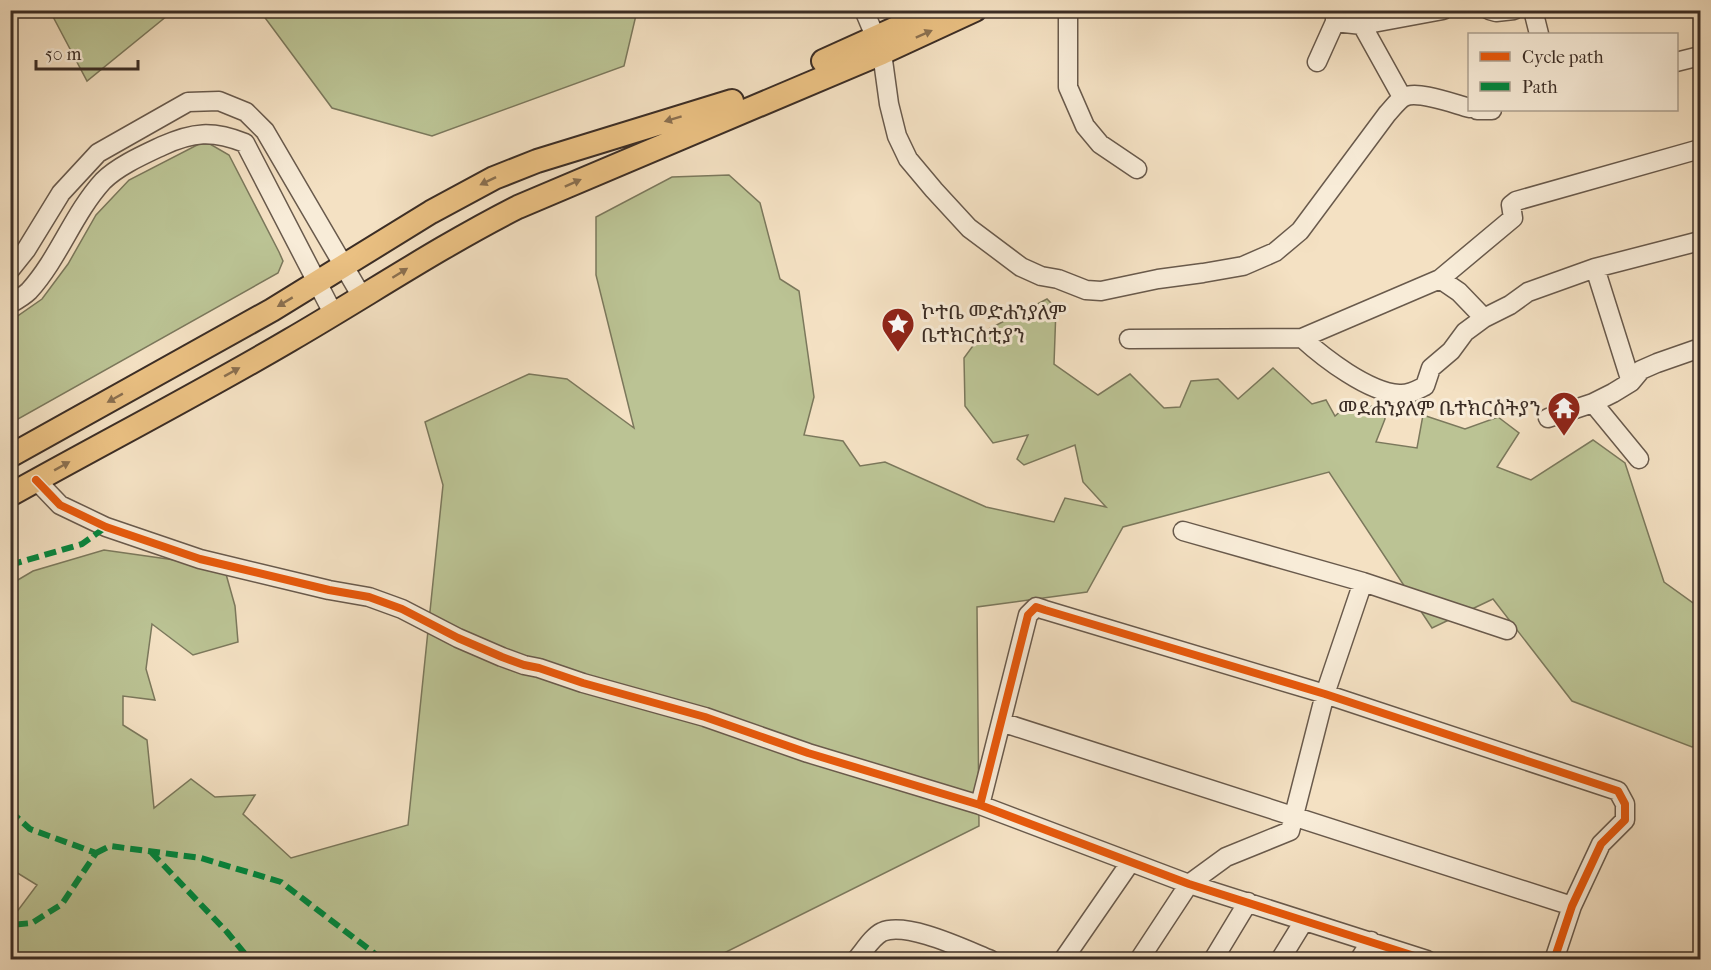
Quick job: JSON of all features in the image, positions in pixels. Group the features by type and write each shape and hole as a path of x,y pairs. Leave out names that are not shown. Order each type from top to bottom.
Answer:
{"main road":[{"path":"879,45 936,10"},
{"path":"10,495 289,341 474,229 732,108 879,45 975,10"},
{"path":"10,456 272,310 431,212 494,178 537,161 732,108"}],"street":[{"path":"864,10 879,45 897,136 908,159 969,228 1021,267 1041,276 1058,279 1086,290 1101,291 1158,279 1243,266 1275,252 1300,231 1402,97 1423,96 1468,107"},
{"path":"1068,10 1068,87 1085,126 1100,144 1137,169"},
{"path":"1317,62 1335,16 1362,25 1443,10"},
{"path":"1489,10 1496,12 1514,10"},
{"path":"1533,10 1539,33"},
{"path":"1362,25 1402,97"},
{"path":"1678,62 1701,56"},
{"path":"10,270 26,250 61,193 98,153 188,102 219,101 246,112 265,130 362,297"},
{"path":"10,304 28,292 47,267 87,201 105,179 138,156 178,139 200,134 227,136 244,143 334,315"},
{"path":"1129,339 1302,338 1440,279 1513,218 1511,206 1516,201 1701,149"},
{"path":"1302,338 1325,357 1369,386 1398,394 1410,393 1425,386 1431,368 1451,351 1465,332 1484,318 1510,306 1528,292 1595,268 1701,241"},
{"path":"1595,268 1631,382"},
{"path":"1440,279 1459,292 1484,318"},
{"path":"1548,418 1593,403 1631,382 1641,370 1701,348"},
{"path":"1593,403 1639,459"},
{"path":"36,480 60,505 106,527 200,559 329,590 369,597 402,609 458,638 524,665 705,717 808,753 980,805 1189,884 1427,960"},
{"path":"1184,531 1363,582 1507,630"},
{"path":"1139,960 1189,884 1226,857 1290,831 1325,694 1363,582"},
{"path":"980,805 1028,615 1036,607 1325,694 1618,791 1625,804 1625,820 1601,844 1572,906 1554,960"},
{"path":"1001,722 1572,906"},
{"path":"1063,960 1131,863"},
{"path":"1213,960 1248,902"},
{"path":"1280,960 1304,921"},
{"path":"856,960 872,940 882,932 900,929 921,933 991,960"},
{"path":"1359,960 1371,941"}],"green space":[{"path":"50,11 173,11 87,81"},
{"path":"260,11 637,11 624,66 432,136 332,108"},
{"path":"199,144 210,144 229,155 283,261 278,273 11,423 11,320 42,299 68,264 96,215 129,180"},
{"path":"729,175 760,203 780,279 799,291 814,397 804,435 843,441 860,466 885,462 986,507 1054,522 1065,498 1106,507 1083,482 1075,445 1024,465 1017,459 1028,435 993,443 965,406 964,358 983,332 1047,299 1056,308 1054,364 1098,395 1130,374 1164,408 1180,407 1191,381 1218,379 1238,399 1273,368 1312,404 1326,400 1335,416 1350,403 1383,408 1385,419 1376,442 1417,448 1423,415 1465,429 1498,417 1519,433 1497,467 1531,480 1593,440 1625,463 1664,582 1700,608 1700,743 1692,747 1572,701 1493,599 1432,628 1329,472 1123,527 1087,592 977,607 979,826 712,959 11,959 10,917 13,917 37,885 11,869 11,584 33,571 104,550 224,567 235,606 238,642 193,655 152,624 146,669 155,700 123,696 123,725 147,740 154,808 191,779 215,797 255,795 243,814 291,858 408,825 443,485 425,422 529,374 567,379 634,428 596,275 596,217 672,177"}],"marked path":[{"path":"10,565 82,544 106,527"},
{"path":"10,811 30,829 96,853 62,904 32,923 10,925"},
{"path":"96,853 110,846 201,858 281,882 383,960"},
{"path":"151,852 227,932 250,960"}],"cycle path":[{"path":"36,480 60,505 106,527 200,559 329,590 369,597 402,609 458,638 524,665 705,717 808,753 980,805 1189,884 1427,960"},
{"path":"980,805 1028,615 1036,607 1325,694 1618,791 1625,804 1625,820 1601,844 1572,906 1554,960"}],"place":[{"name":"ኮተቤ መድሐንያለም ቤተክርስቲያን","path":"898,353"},
{"name":"መደሐንያለም ቤተክርስትያን","path":"1564,437"}]}
